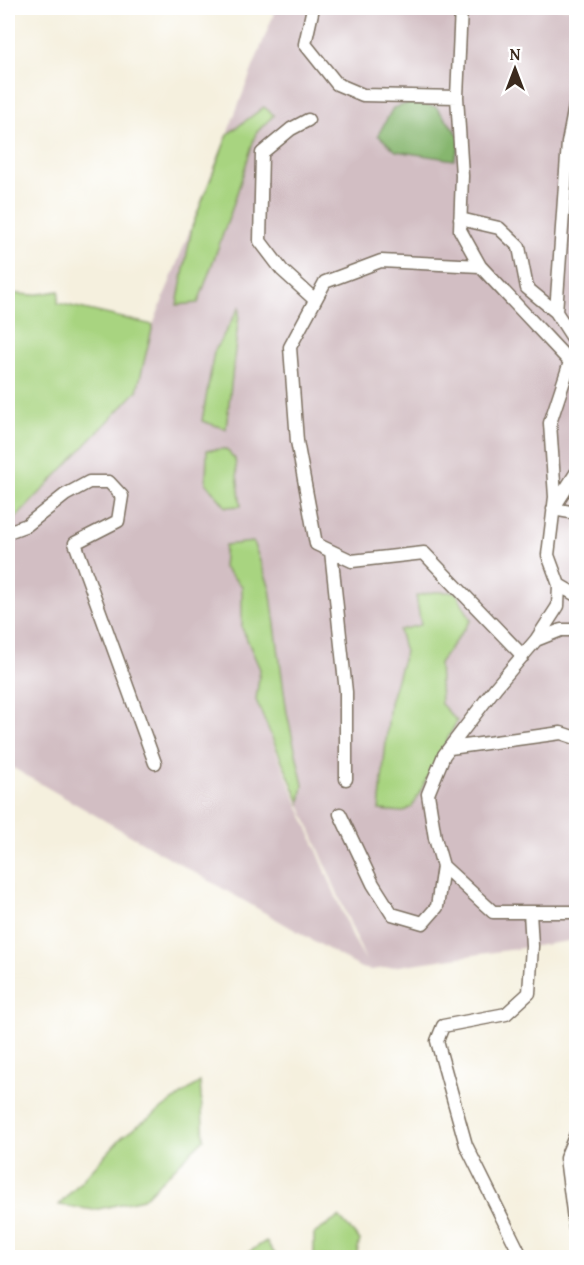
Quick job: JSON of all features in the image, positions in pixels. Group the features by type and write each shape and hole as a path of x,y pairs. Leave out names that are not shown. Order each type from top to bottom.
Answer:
{"lane":[{"path":"313,8 304,44 337,84 363,95 458,97"},
{"path":"461,8 458,97 462,176 460,230 480,266 571,363"},
{"path":"556,312 568,143 576,101"},
{"path":"308,120 291,129 262,153 260,241 282,270 315,300"},
{"path":"340,814 373,884 392,914 423,923 437,907 443,867 428,794 444,755 536,640 558,606 559,585 548,555 555,497 550,423 576,344 556,312 527,288 519,247 499,228 460,219"},
{"path":"480,266 381,261 325,282 290,347 297,441 316,544 352,561 424,553 522,656"},
{"path":"553,509 576,473"},
{"path":"8,532 27,525 65,495 89,482 109,483 122,496 118,521 75,543 155,763"},
{"path":"553,509 576,513"},
{"path":"331,551 346,692 346,779"},
{"path":"559,585 576,595"},
{"path":"536,640 561,630 576,630"},
{"path":"450,748 561,733 576,738"},
{"path":"443,867 493,912 576,912"},
{"path":"522,1257 466,1145 437,1041 443,1026 506,1014 529,993 532,946 530,912"},
{"path":"576,1134 566,1158 576,1235"}],"shaded area":[{"path":"276,8 576,8 576,940 371,970 361,968 8,765 8,520 15,520 137,391 153,325","holes":["269,731 366,961 353,938"]}],"green space":[{"path":"413,102 436,107 462,139 454,160 396,151 378,135 393,108"},
{"path":"264,107 274,115 256,133 231,212 198,303 177,305 192,227 228,134"},
{"path":"59,291 58,303 153,325 137,391 14,520 8,520 8,293 32,295"},
{"path":"240,306 226,429 202,421 214,352"},
{"path":"226,449 235,459 241,506 226,507 206,483 207,450"},
{"path":"253,542 270,588 287,713 303,785 300,803 256,700 260,669 242,628 242,586 223,567 225,545"},
{"path":"433,592 456,592 471,620 439,663 441,704 457,721 412,807 403,812 379,810 390,703 405,652 399,630 421,625 416,596"},
{"path":"200,1082 204,1139 143,1199 94,1210 59,1205 122,1137"},
{"path":"339,1217 360,1240 356,1257 314,1257 314,1234"},
{"path":"266,1241 277,1257 241,1257"}]}
